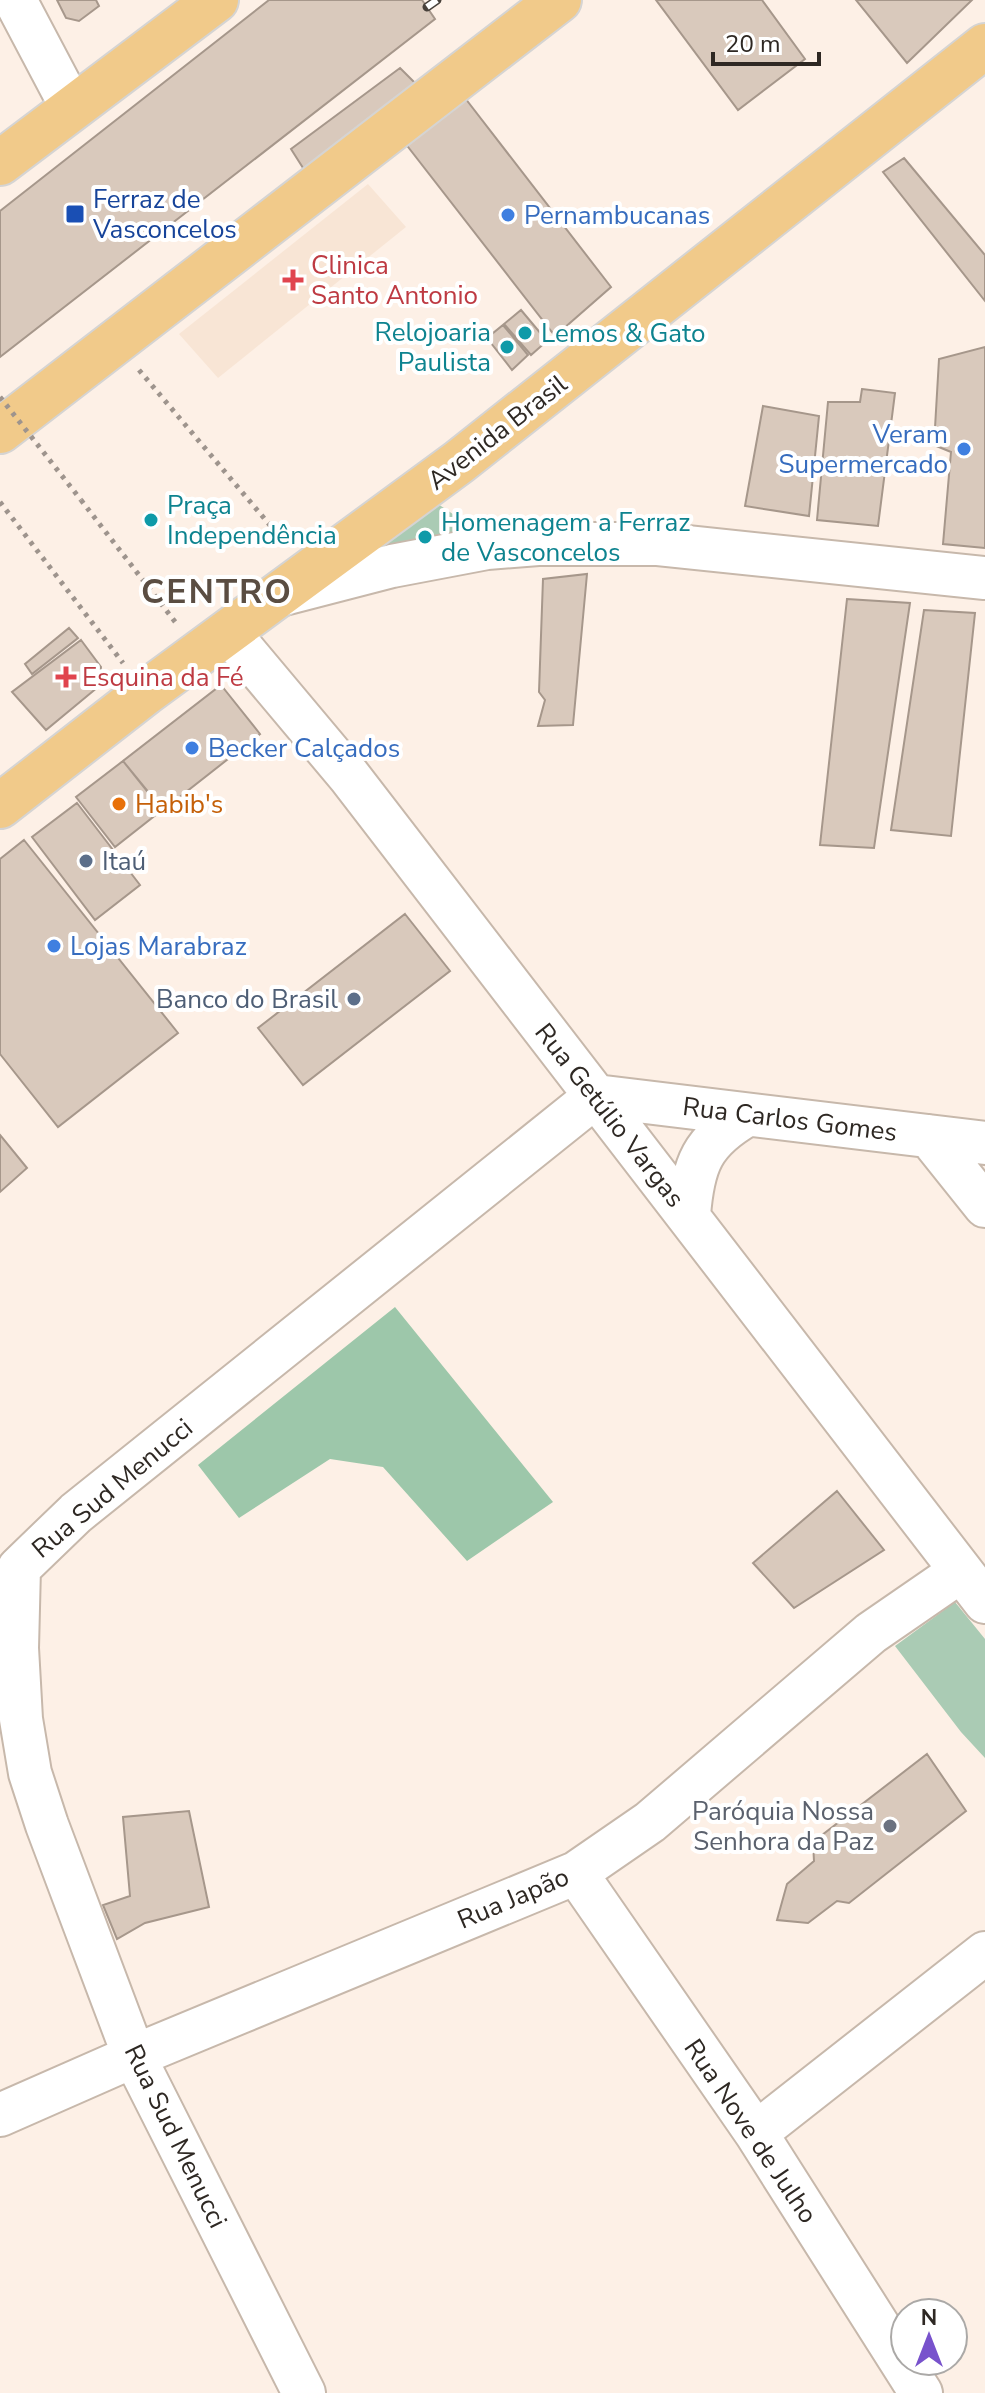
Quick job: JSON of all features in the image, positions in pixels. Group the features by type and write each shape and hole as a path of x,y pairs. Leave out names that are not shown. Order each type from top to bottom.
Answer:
{"main road":[{"path":"0,163 216,0"},
{"path":"0,431 559,0"},
{"name":"Avenida Brasil","path":"0,806 145,693 459,462 985,46"}],"street":[{"path":"15,0 72,108"},
{"path":"296,584 487,548 538,544 658,544 985,578"},
{"name":"Rua Getúlio Vargas","path":"214,643 349,776 973,1587"},
{"name":"Rua Carlos Gomes","path":"596,1096 985,1143"},
{"name":"Rua Sud Menucci","path":"304,2393 134,2056 47,1825 30,1773 21,1719 9,1564 596,1096"},
{"path":"689,1215 691,1185 709,1144 721,1130 747,1115"},
{"path":"929,1136 985,1206"},
{"name":"Rua Japão","path":"0,2115 134,2056 576,1873 650,1822 871,1633 973,1587"},
{"name":"Rua Nove de Julho","path":"576,1873 756,2133 921,2393"},
{"path":"756,2133 985,1953"}],"path":[{"path":"115,342 296,584"},
{"path":"0,397 81,500 214,643"},
{"path":"0,502 145,693"}],"shaded area":[{"name":"Clinica Santo Antonio","path":"368,184 406,227 218,378 179,334"}],"green space":[{"path":"438,504 478,531 372,554"},
{"path":"395,1307 553,1502 467,1561 383,1467 330,1459 239,1518 198,1465"},
{"path":"955,1602 985,1639 985,1758 961,1732 895,1646"}],"building":[{"path":"57,0 96,0 99,6 79,21 66,18"},
{"name":"Ferraz de Vasconcelos","path":"269,0 422,0 435,19 0,357 0,211"},
{"path":"656,0 762,0 805,59 738,110"},
{"path":"856,0 972,0 907,63"},
{"path":"400,68 417,85 305,171 291,149"},
{"name":"Pernambucanas","path":"465,98 611,287 555,336 405,143"},
{"path":"904,158 985,255 985,301 883,172"},
{"name":"Lemos & Gato","path":"521,310 547,341 531,355 504,324"},
{"name":"Relojoaria Paulista","path":"503,325 528,355 512,370 487,338"},
{"name":"Veram Supermercado","path":"985,347 985,548 943,544 951,452 934,445 939,359"},
{"path":"862,389 895,393 878,526 817,520 828,402 860,402"},
{"path":"763,406 819,416 809,516 745,506"},
{"path":"587,574 573,725 538,726 545,700 539,692 543,579"},
{"path":"847,599 910,603 874,848 820,845"},
{"path":"924,610 975,613 951,836 891,830"},
{"path":"69,628 78,638 32,674 25,664"},
{"name":"Esquina da Fé","path":"81,640 101,667 98,687 46,730 12,692"},
{"name":"Becker Calçados","path":"221,685 260,734 163,810 123,761"},
{"name":"Habib's","path":"123,761 162,810 115,847 76,797"},
{"name":"Itaú","path":"77,803 140,885 95,920 32,837"},
{"name":"Lojas Marabraz","path":"24,840 178,1033 58,1127 0,1054 0,859"},
{"name":"Banco do Brasil","path":"405,914 450,971 303,1085 258,1028"},
{"path":"0,1135 27,1168 0,1192"},
{"path":"837,1491 884,1550 794,1608 753,1563"},
{"name":"Paróquia Nossa Senhora da Paz","path":"927,1754 966,1811 849,1903 837,1901 808,1923 777,1920 787,1884 814,1861 813,1842"},
{"path":"189,1811 209,1907 145,1923 117,1939 103,1905 130,1896 123,1817"}],"railway":[{"path":"427,7 437,0"}],"place":[{"name":"Ferraz de Vasconcelos","path":"75,214"},
{"name":"Pernambucanas","path":"508,215"},
{"name":"Clinica Santo Antonio","path":"293,280"},
{"name":"Lemos & Gato","path":"525,333"},
{"name":"Relojoaria Paulista","path":"507,347"},
{"name":"Veram Supermercado","path":"964,449"},
{"name":"Praça Independência","path":"151,520"},
{"name":"Homenagem a Ferraz de Vasconcelos","path":"425,537"},
{"name":"Esquina da Fé","path":"66,677"},
{"name":"Becker Calçados","path":"192,748"},
{"name":"Habib's","path":"119,804"},
{"name":"Itaú","path":"86,861"},
{"name":"Lojas Marabraz","path":"54,946"},
{"name":"Banco do Brasil","path":"354,999"},
{"name":"Paróquia Nossa Senhora da Paz","path":"890,1826"}],"district":[{"name":"CENTRO","path":"217,591"}]}
